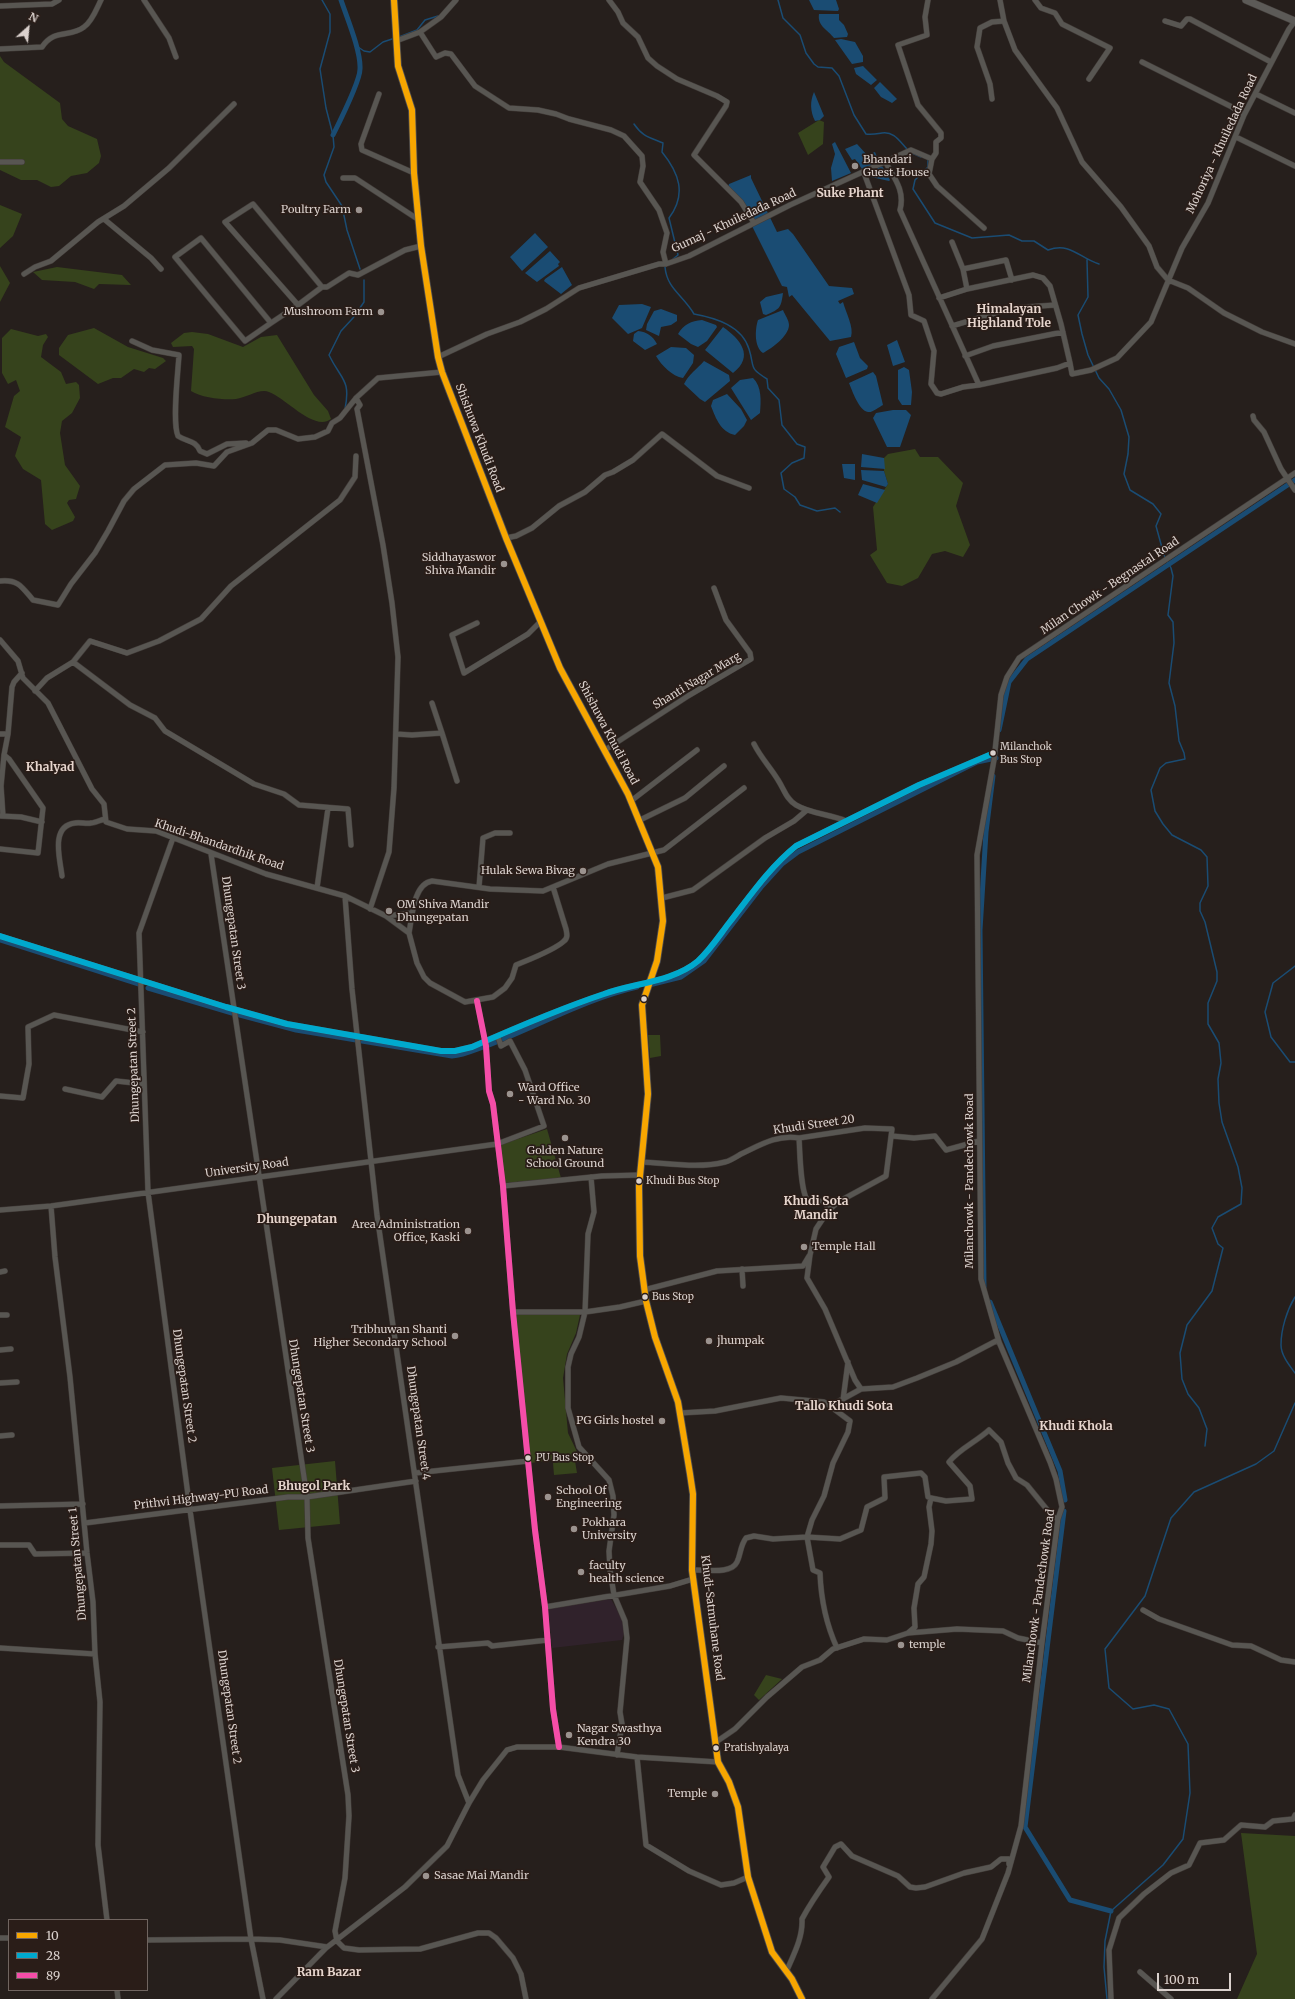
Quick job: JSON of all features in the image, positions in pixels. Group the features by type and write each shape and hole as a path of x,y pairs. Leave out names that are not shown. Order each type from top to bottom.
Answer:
{"main road":[{"name":"Shishuwa Khudi Road","path":"394,0 398,66 412,110 414,173 421,246 438,357 442,372 506,538 560,668 605,750 640,820 658,866 662,898"},
{"path":"1246,0 1295,21"},
{"name":"Khudi-Satmuhane Road","path":"662,898 663,921 657,961 642,1005 648,1094 640,1175 640,1256 644,1290 655,1337 675,1392 680,1413 693,1494 692,1570 718,1762 729,1782 738,1807 748,1877 772,1952 786,1970 802,1999"}],"street":[{"path":"0,6 52,4 59,0"},
{"path":"144,0 169,38 176,57"},
{"path":"396,41 420,32 440,18 456,0"},
{"path":"609,0 618,12 623,23 638,37 648,58 677,79 717,96 727,102 726,106 694,155 741,202 754,223"},
{"path":"928,0 925,18 926,35 898,45 918,105 941,133 941,138 936,142 936,153 932,159 929,174 937,186 984,228"},
{"path":"1000,0 1004,21 1015,50 1057,108 1082,162 1121,208 1149,246 1157,267 1168,280 1188,288 1224,313 1262,332 1295,344"},
{"path":"1035,0 1040,8 1055,13 1062,24 1110,48 1089,79"},
{"path":"0,49 42,47 50,37 84,27 94,16 99,1"},
{"path":"1165,20 1181,26 1187,19 1190,19 1271,62"},
{"path":"992,99 990,84 977,47 980,28 992,22 1004,21"},
{"name":"Mohoriya - Khuiledada Road","path":"1070,363 1072,374 1091,370 1117,358 1151,322 1182,248 1208,203 1244,115 1288,29 1295,21"},
{"path":"420,32 436,57 445,53 451,54 475,86 509,108 538,110 556,114 611,130 624,136 642,156 643,166 640,182 659,210 667,233 663,252 666,264"},
{"path":"1142,62 1232,107 1244,115"},
{"path":"379,94 361,144 362,150 414,173"},
{"path":"1256,94 1295,113"},
{"path":"24,274 35,267 51,261 104,219 124,206 169,168 234,104"},
{"path":"1236,137 1295,166"},
{"name":"Gumaj - Khuiledada Road","path":"438,357 487,334 520,322 546,309 580,288 689,256 754,223 909,152 932,159"},
{"path":"0,162 22,162"},
{"path":"886,163 901,188 903,200 900,210 979,384"},
{"path":"864,172 908,295 911,314 924,321 934,351 931,384 938,393 941,394 963,387 1057,368 1070,363 1050,286 1042,278 1033,275 967,289 939,298"},
{"path":"343,178 355,178 419,220"},
{"path":"298,306 225,222 253,204 322,287"},
{"path":"104,219 151,258 161,269"},
{"path":"271,324 201,238 174,257 245,341 271,324 298,306 322,287 327,287 349,273 358,275 405,250 421,246"},
{"path":"952,242 963,269 967,289"},
{"path":"963,269 1006,260 1012,280"},
{"path":"952,326 1012,308 1055,305"},
{"path":"966,356 993,346 1063,332"},
{"path":"132,341 152,350 180,355 176,408 176,431 178,436 192,441 198,445 200,451 207,454 227,444 252,443"},
{"path":"0,581 10,580 21,585 33,600 58,605 70,584 95,553 124,501 134,489 165,465 196,463 214,466 227,452 252,443 268,430 276,430 298,439 315,437 328,431 332,423 340,418 356,398 378,378 442,372"},
{"path":"356,398 360,405 357,410 392,604 398,657 394,788 389,852 370,909"},
{"path":"1253,416 1254,420 1264,432 1281,469 1289,478 1294,488"},
{"path":"506,538 516,536 532,528 559,506 585,492 604,475 613,472 633,460 662,434 717,476 749,488"},
{"path":"33,689 47,678 73,662 90,641 127,653 159,641 201,619 231,586 340,500 355,477 356,456"},
{"name":"Milan Chowk - Begnastal Road","path":"994,753 1002,695 1007,676 1019,658 1295,473"},
{"name":"Shanti Nagar Marg","path":"605,750 688,696 751,659 750,653 726,620 714,588"},
{"path":"477,623 452,635 464,673 528,634 540,622"},
{"path":"0,640 18,661 22,673 33,689 48,703 92,789 104,804 106,814 105,819 93,823 75,823 67,826 60,832 58,847 62,876"},
{"path":"73,662 130,705 156,718 165,731 254,784 284,794 299,804 348,809 351,845"},
{"path":"22,673 14,682 12,687 8,734 1,786 2,816 21,817 42,822"},
{"path":"432,703 457,781"},
{"path":"396,734 412,735 442,733"},
{"path":"0,734 8,734"},
{"path":"754,744 761,757 778,779 785,795 795,804 807,810 846,821"},
{"path":"631,801 697,750"},
{"path":"0,936 234,1009 294,1025 358,1040 441,1051 455,1051 472,1047 498,1037 605,993 637,983 650,982 687,969 707,952 761,880 796,846 919,785 994,753"},
{"name":"Milanchowk - Pandechowk Road","path":"932,1999 982,1939 1008,1873 1021,1826 1042,1643 1058,1519 1062,1507 1056,1479 998,1340 981,1279 977,855 994,753"},
{"path":"0,849 38,853 39,832 42,822 43,808 9,759 4,755"},
{"path":"640,820 685,798 724,766"},
{"path":"553,887 567,936 564,941 541,954 516,964 512,978 505,988 492,997 477,1001 464,1002 430,983 424,977 417,963 409,933 412,914 422,885 425,882 432,881 479,887 543,891 608,864 653,854 664,850 744,788"},
{"path":"317,888 328,808"},
{"path":"662,898 693,890 765,838 794,821 807,810"},
{"name":"Khudi-Bhandardhik Road","path":"105,819 106,822 112,825 127,829 156,832 266,874 345,896 386,916 409,933"},
{"path":"479,887 483,838 495,833 510,833"},
{"name":"Dhungepatan Street 2","path":"173,838 139,933 148,1192 190,1510 251,1938 263,1999"},
{"name":"Dhungepatan Street 3","path":"211,854 307,1497 308,1538 348,1794 349,1816 345,1878 335,1931 337,1941"},
{"name":"Dhungepatan Street 4","path":"345,896 371,1161 438,1647 458,1775 469,1803"},
{"path":"386,916 412,914"},
{"path":"477,1001 486,1041 489,1091 493,1104 503,1186 513,1312 545,1607 553,1709 559,1746"},
{"path":"0,1096 23,1098 29,1064 28,1027 54,1015 143,1032"},
{"name":"University Road","path":"0,1210 51,1206 497,1144 544,1126 524,1070 510,1041 501,1046 498,1037"},
{"path":"65,1089 102,1097 116,1081 144,1084"},
{"name":"Khudi Street 20","path":"641,1162 689,1164 726,1162 757,1146 780,1138 790,1136 799,1138 865,1128 889,1128 892,1129 895,1135"},
{"path":"861,1389 855,1380 825,1309 807,1278 810,1255 816,1229 828,1211 838,1202 886,1176 895,1135 903,1138 935,1136 946,1150 979,1141"},
{"path":"799,1138 803,1189 806,1200 809,1202 838,1202"},
{"path":"503,1186 591,1177 640,1175"},
{"path":"591,1177 594,1212 588,1234 585,1312 579,1337 571,1354 568,1367 568,1408 579,1447 609,1480 614,1515 610,1551 610,1570 614,1596 626,1621 620,1712 622,1724 617,1755"},
{"path":"826,1201 828,1211"},
{"name":"Dhungepatan Street 1","path":"51,1206 55,1257 70,1377 93,1602 95,1654 100,1702 98,1845 107,1919"},
{"path":"803,1266 810,1255"},
{"path":"644,1290 660,1287 699,1275 742,1269 803,1266"},
{"path":"803,1266 808,1273"},
{"path":"742,1269 743,1286"},
{"path":"513,1312 585,1312 620,1307 646,1301"},
{"path":"0,1315 7,1315"},
{"path":"830,1406 861,1389 893,1387 956,1362 998,1340"},
{"path":"0,1350 11,1350"},
{"path":"843,1400 844,1379 848,1362"},
{"path":"0,1383 18,1382"},
{"path":"680,1413 715,1411 781,1398 824,1402 850,1421 848,1432 836,1457 824,1496 812,1520 807,1537 813,1570 820,1573 821,1593 827,1624 837,1648"},
{"path":"692,1570 730,1569 737,1563 741,1545 746,1538 754,1536 773,1539 807,1537 840,1539 861,1530 866,1507 885,1498 884,1477 921,1473 925,1477 928,1497 946,1501 972,1499 970,1486 948,1462 955,1453 978,1440 989,1430 1001,1442 1008,1463 1016,1478 1027,1484 1053,1517 1058,1519"},
{"path":"0,1436 12,1435"},
{"path":"415,1473 528,1461"},
{"name":"Prithvi Highway-PU Road","path":"85,1523 288,1497 307,1497 416,1481"},
{"path":"908,1633 915,1627 914,1608 918,1584 924,1577 927,1563 932,1531 929,1507 931,1498"},
{"path":"0,1506 83,1504"},
{"path":"0,1545 29,1545 35,1554 87,1553"},
{"path":"545,1607 670,1586 693,1579"},
{"path":"1143,1610 1159,1619 1224,1642 1251,1646 1281,1660 1295,1662"},
{"path":"716,1742 735,1729 767,1696 802,1667 820,1660 837,1648 864,1639 887,1640 908,1633 957,1629 980,1632 1003,1631 1018,1638 1042,1643"},
{"path":"438,1647 488,1643 492,1646 548,1640"},
{"path":"0,1648 95,1654"},
{"path":"276,1999 327,1947 337,1941 405,1887 446,1846 483,1780 507,1750 517,1747 559,1746 617,1755 718,1762"},
{"path":"637,1757 646,1845 689,1871 721,1885 734,1883 748,1877"},
{"path":"1111,1999 1109,1950 1119,1918 1144,1894 1171,1873 1189,1865 1200,1843 1224,1840 1241,1825 1265,1827 1273,1821 1293,1819 1295,1815"},
{"path":"786,1970 796,1949 802,1927 802,1919 816,1894 829,1877 823,1867 835,1847 842,1844 852,1856 898,1876 910,1887 925,1887 964,1873 991,1867 1001,1859 1009,1858 1008,1873"},
{"path":"337,1941 344,1948 359,1950 420,1949 478,1932 489,1933 496,1938 513,1958 521,1974 526,1999"},
{"path":"148,1940 251,1938 280,1940 327,1947"},
{"path":"1140,1972 1171,1999"}],"shaded area":[{"path":"611,1599 623,1621 624,1634 622,1640 552,1648 548,1609"}],"green space":[{"path":"0,56 4,62 60,103 62,119 68,126 97,139 101,156 99,163 87,173 71,176 59,186 51,187 37,180 21,180 0,170"},
{"path":"819,120 824,122 823,144 808,155 798,133"},
{"path":"0,205 22,214 13,236 0,248"},
{"path":"0,266 10,283 0,302"},
{"path":"57,267 122,275 131,285 99,284 94,289 75,282 42,280 33,272"},
{"path":"94,328 128,347 163,358 166,361 155,369 149,368 144,372 134,369 121,378 113,378 98,384 59,355 59,348 68,335"},
{"path":"11,329 38,336 46,334 48,337 43,345 41,357 61,372 66,384 76,382 79,385 80,398 72,413 62,421 60,433 65,465 80,486 76,499 69,500 67,503 75,517 73,521 52,530 45,524 41,480 23,469 15,456 21,437 5,427 14,396 20,391 16,380 8,384 2,373 2,338"},
{"path":"192,332 208,334 243,347 261,337 277,335 314,395 328,411 331,419 324,422 308,418 276,395 265,391 236,399 219,399 207,397 191,391 194,349 192,346 173,347 171,343 184,333"},
{"path":"915,449 920,457 938,457 963,483 956,506 970,545 963,557 945,551 932,554 918,578 902,586 887,583 870,555 877,550 873,507 888,484 884,471 884,458 888,454"},
{"path":"648,1035 660,1035 661,1056 650,1058"},
{"path":"547,1129 561,1178 505,1183 500,1145"},
{"path":"516,1314 580,1315 576,1333 567,1354 563,1378 568,1433 579,1456 530,1463"},
{"name":"Bhugol Park","path":"335,1461 340,1524 279,1530 272,1468"},
{"path":"575,1461 577,1473 554,1475 553,1463"},
{"path":"766,1675 782,1679 759,1700 754,1695"},
{"path":"1241,1833 1295,1836 1295,1999 1237,1999 1257,1954"}],"water":[{"path":"809,0 836,0 839,9 838,11 814,10"},
{"path":"819,14 839,14 839,20 844,25 848,34 847,37 834,38 821,25"},
{"path":"841,39 855,42 863,56 863,62 852,64 835,40"},
{"path":"863,66 877,80 871,85 856,74 854,68"},
{"path":"880,82 897,99 892,103 881,97 874,88"},
{"path":"814,92 824,116 820,120 815,121 811,106"},
{"path":"835,142 851,173 832,181 831,168 835,154 832,144"},
{"path":"857,144 867,155 875,152 879,162 862,169 855,159 852,160 845,149"},
{"path":"882,166 890,180 889,181 871,177 868,172"},
{"path":"751,175 751,178 777,232 788,229 793,234 829,286 852,288 854,294 838,301 840,304 843,302 851,324 851,337 830,341 792,295 789,297 787,287 782,286 753,228 745,207 727,190 729,184"},
{"path":"535,233 548,247 522,271 510,257"},
{"path":"550,251 560,262 558,264 559,266 537,282 525,273"},
{"path":"562,267 572,285 561,294 544,281"},
{"path":"783,293 779,307 766,315 763,314 760,302 766,297"},
{"path":"642,304 651,307 642,328 628,334 612,318 619,305"},
{"path":"661,309 677,315 677,321 671,325 661,327 659,336 646,330 647,324 654,311"},
{"path":"783,310 788,321 788,329 779,342 763,353 758,347 757,342 756,328 758,320"},
{"path":"702,320 716,325 717,327 707,341 698,347 691,344 678,334 688,324 694,321"},
{"path":"723,327 735,337 743,348 743,360 740,367 733,373 705,350"},
{"path":"638,331 649,335 657,344 645,350 633,341 634,334"},
{"path":"897,340 905,362 893,366 887,345"},
{"path":"854,342 860,358 868,366 867,369 846,378 836,354 839,347"},
{"path":"671,347 686,348 694,355 693,363 683,378 668,370 656,356"},
{"path":"704,361 729,375 730,381 705,402 684,384 691,374"},
{"path":"904,367 909,370 912,392 911,405 902,405 898,399 898,370"},
{"path":"873,372 876,376 883,405 873,411 868,412 865,411 859,404 849,383"},
{"path":"753,378 758,386 761,404 760,413 751,420 731,388 740,380"},
{"path":"727,394 741,409 747,420 744,426 735,435 723,428 717,420 711,406 713,400"},
{"path":"893,410 906,410 911,415 900,447 887,447 873,418 876,413"},
{"path":"862,454 884,458 885,469 861,467"},
{"path":"842,464 855,464 855,480 844,478"},
{"path":"861,470 884,471 888,484 886,487 862,480"},
{"path":"863,484 885,490 877,503 858,495"}],"waterway":[{"path":"322,0 330,14 330,32 320,69 334,147 324,175 326,182 342,206 347,230 360,269"},
{"path":"333,135 353,92 360,69 356,44 341,0"},
{"path":"778,0 783,18 800,35 806,53 814,64 818,67 832,68 839,76 854,115 866,134 886,133 893,135 907,149"},
{"path":"399,37 417,30 425,20 438,16"},
{"path":"355,45 364,51 370,52 383,42 392,39"},
{"path":"634,124 643,134 663,143 662,152 673,168 679,184 678,201 669,218 678,255 673,259"},
{"path":"910,152 921,157"},
{"path":"928,160 928,167 915,180 913,189 935,223 972,238 1009,235 1022,241 1034,241 1048,250 1056,248 1069,249 1099,264"},
{"path":"1087,260 1088,297 1078,315 1082,334 1088,355 1099,378 1109,389 1121,410 1129,437 1128,454 1124,474 1130,490 1153,504 1161,514 1156,526 1164,555 1171,568 1173,576 1168,615 1173,622 1174,643 1169,683 1175,706 1179,741 1185,759 1166,763 1160,768 1151,790 1155,811 1172,835 1201,850 1207,857 1208,886 1200,903 1200,911 1205,922 1217,972 1217,981 1208,1003 1208,1024 1219,1043 1221,1063 1218,1079 1219,1103 1222,1122 1238,1167 1242,1188 1241,1204 1218,1217 1212,1228 1218,1244 1223,1248 1212,1291 1187,1325 1180,1353 1182,1379 1188,1394 1199,1408 1207,1429 1205,1446"},
{"path":"665,267 666,275 672,287 690,307 694,314 727,324 741,334 749,349 753,367 767,379 768,388 779,400 782,425 797,444 805,447 804,458 792,463 781,473 784,489 795,497 800,505 817,511 835,508 840,512"},
{"path":"345,409 347,399 346,385 329,355 341,331 353,318 364,302 364,280"},
{"path":"999,730 1009,682 1027,659 1295,480"},
{"path":"649,985 681,977 704,961 762,886 782,864 798,852 977,762 996,758"},
{"path":"984,1287 980,930 986,832 993,776"},
{"path":"0,940 139,984"},
{"path":"1295,966 1273,983 1265,1012 1271,1037 1290,1062 1295,1062"},
{"path":"236,1014 296,1030 452,1056 505,1039 580,1006 618,992 637,987"},
{"path":"148,988 232,1013"},
{"path":"1295,1297 1285,1320 1281,1345 1284,1356 1295,1373"},
{"path":"990,1302 1060,1471 1065,1500"},
{"path":"1107,1999 1104,1967 1105,1941 1111,1911 1163,1865 1183,1839 1190,1793 1188,1744 1169,1709 1154,1705 1133,1709 1109,1688 1105,1649 1145,1596 1171,1518 1194,1492 1256,1464 1274,1451 1295,1403"},
{"path":"1064,1511 1025,1827 1070,1900 1111,1911"}],"transit line":[{"name":"10","path":"394,0 398,66 412,110 414,173 421,246 438,357 442,372 506,538 560,668 628,794 658,867 663,921 657,961 642,1005 648,1094 639,1186 640,1256 646,1301 655,1337 678,1402 690,1474 693,1494 692,1570 718,1762 729,1782 738,1807 748,1877 772,1952 792,1979 802,1999"},
{"name":"28","path":"0,936 226,1007 287,1024 441,1051 455,1051 472,1047 537,1019 587,1000 616,990 665,978 688,968 698,961 714,943 760,883 796,846 919,785 994,753"},
{"name":"89","path":"477,1001 486,1046 489,1091 493,1104 503,1186 513,1312 535,1530 545,1607 553,1709 559,1747"}],"place":[{"name":"Bhandari Guest House","path":"855,166"},
{"name":"Poultry Farm","path":"359,210"},
{"name":"Mushroom Farm","path":"381,312"},
{"name":"Siddhayaswor Shiva Mandir","path":"504,564"},
{"name":"Milanchok Bus Stop","path":"993,753"},
{"name":"Hulak Sewa Bivag","path":"583,871"},
{"name":"OM Shiva Mandir Dhungepatan","path":"389,911"},
{"name":"Ward Office - Ward No. 30","path":"510,1094"},
{"name":"Golden Nature School Ground","path":"565,1138"},
{"name":"Khudi Bus Stop","path":"639,1181"},
{"name":"Area Administration Office, Kaski","path":"468,1231"},
{"name":"Temple Hall","path":"804,1247"},
{"name":"Bus Stop","path":"645,1297"},
{"name":"Tribhuwan Shanti Higher Secondary School","path":"455,1336"},
{"name":"jhumpak","path":"709,1341"},
{"name":"PG Girls hostel","path":"662,1421"},
{"name":"PU Bus Stop","path":"528,1458"},
{"name":"School Of Engineering","path":"548,1497"},
{"name":"Pokhara University","path":"574,1529"},
{"name":"faculty health science","path":"581,1572"},
{"name":"temple","path":"901,1645"},
{"name":"Nagar Swasthya Kendra 30","path":"569,1735"},
{"name":"Pratishyalaya","path":"716,1748"},
{"name":"Temple","path":"715,1794"},
{"name":"Sasae Mai Mandir","path":"426,1876"}],"district":[{"name":"Suke Phant","path":"850,194"},
{"name":"Himalayan Highland Tole","path":"1009,317"},
{"name":"Khalyad","path":"50,768"},
{"name":"Khudi Sota Mandir","path":"816,1209"},
{"name":"Dhungepatan","path":"297,1220"},
{"name":"Tallo Khudi Sota","path":"844,1407"},
{"name":"Khudi Khola","path":"1076,1427"},
{"name":"Bhugol Park","path":"314,1487"},
{"name":"Ram Bazar","path":"329,1973"}]}
